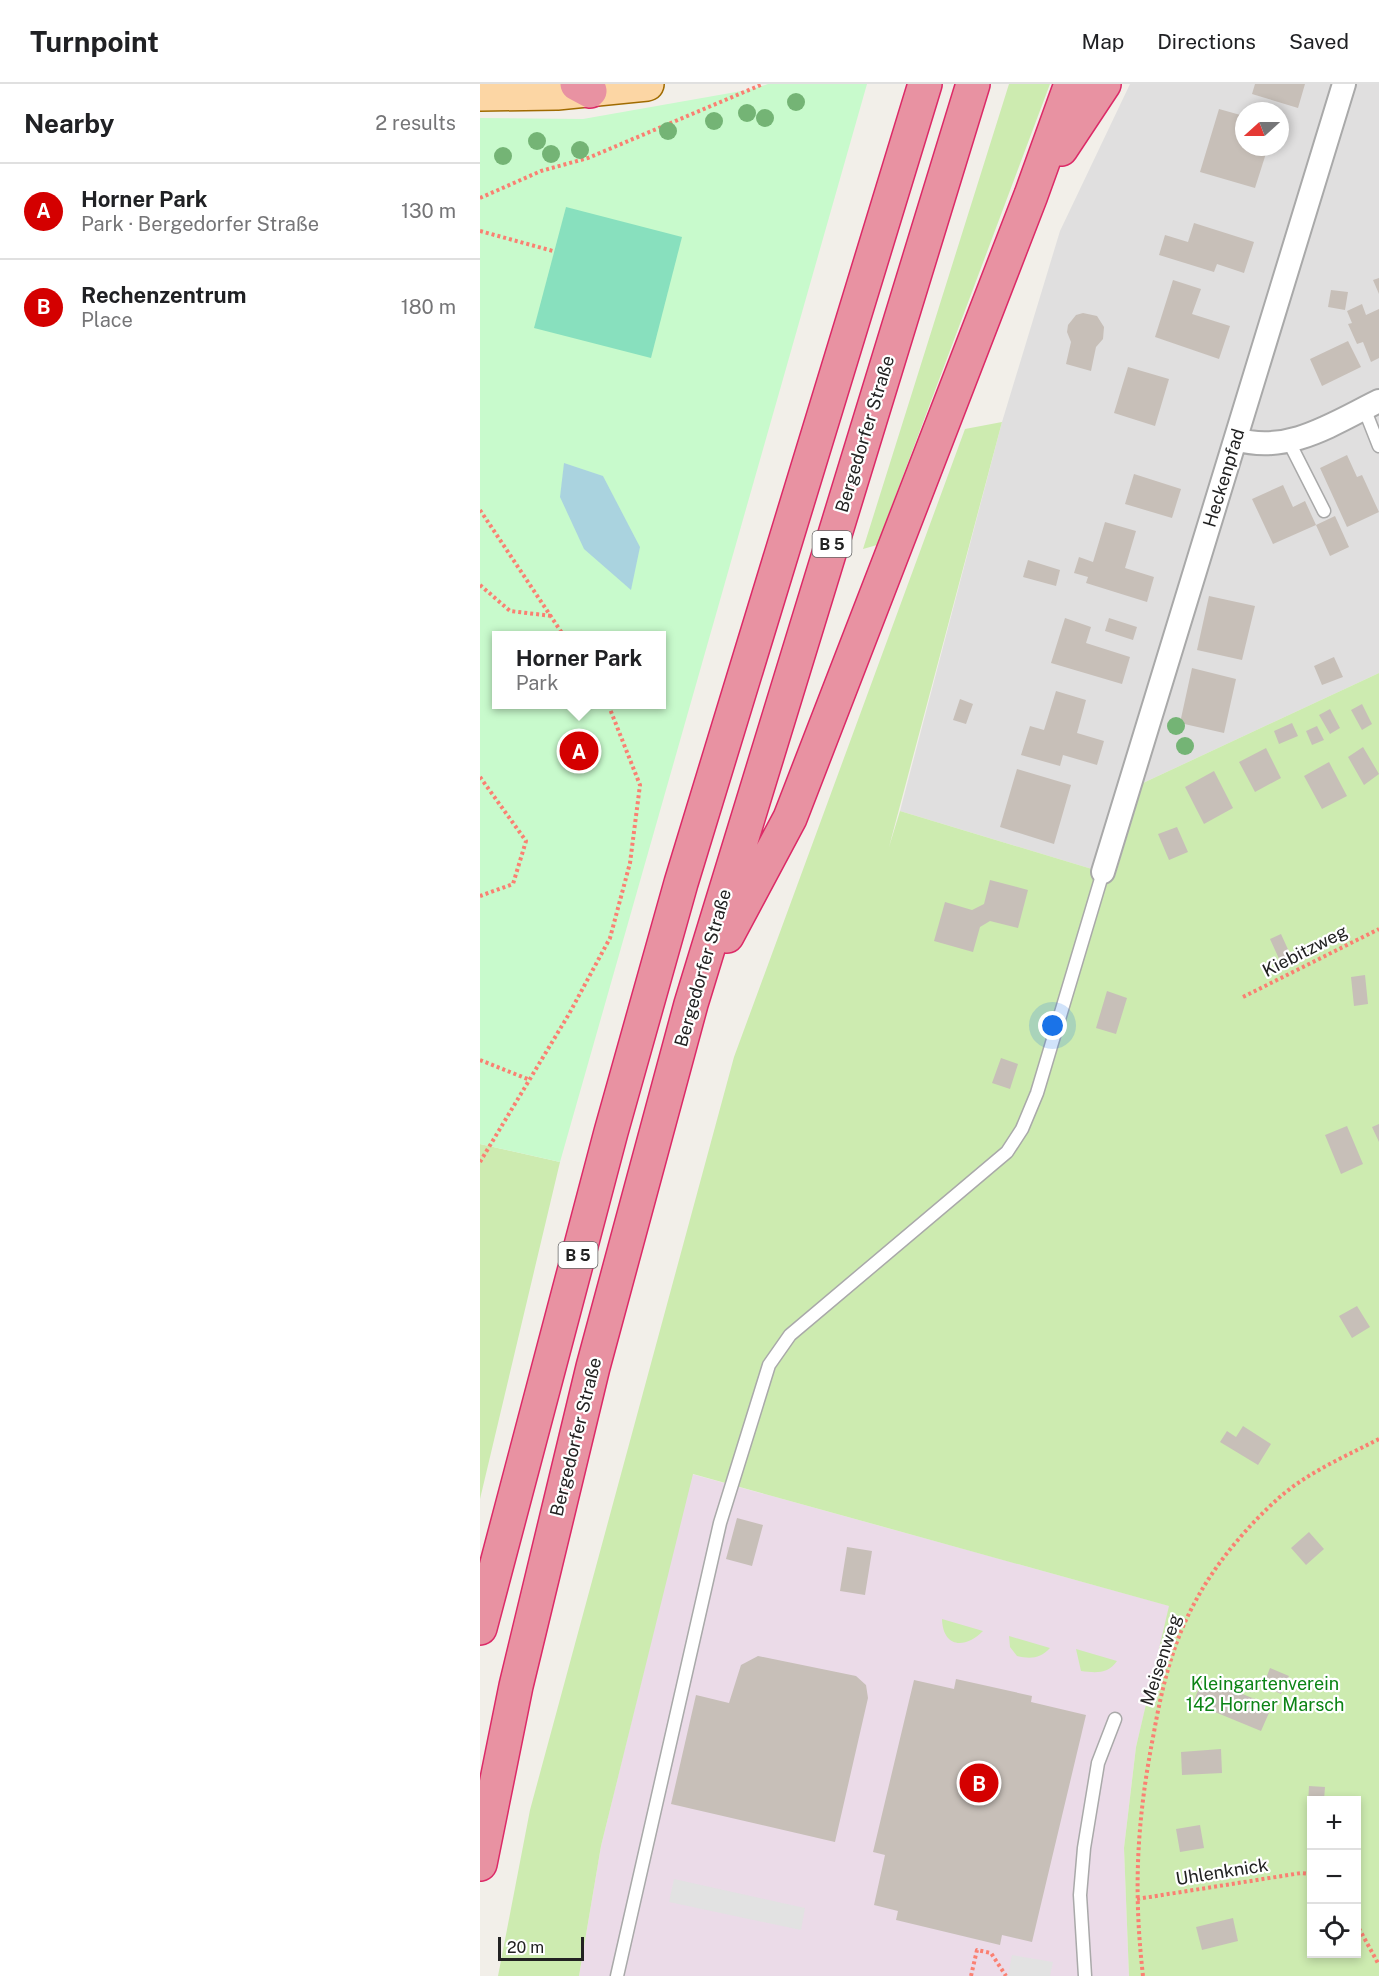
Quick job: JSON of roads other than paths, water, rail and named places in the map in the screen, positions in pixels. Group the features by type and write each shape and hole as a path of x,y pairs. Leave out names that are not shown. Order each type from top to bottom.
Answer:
{"highway":[{"path":"901,158 906,84"},
{"name":"B 5","path":"480,1629 610,1132 671,917 925,84"},
{"name":"Bergedorfer Straße","path":"480,1864 516,1686 593,1367 691,1004 973,84"},
{"path":"1031,195 1071,84"},
{"path":"1031,195 1104,84"},
{"name":"B 5","path":"691,1004 790,818 1031,195"}],"main road":[{"path":"480,94 647,84"}],"street":[{"name":"Heckenpfad","path":"1102,872 1344,84"},
{"path":"1236,439 1260,444 1289,442 1371,405"}],"lane":[{"path":"1371,405 1379,446"},
{"path":"1289,442 1324,511"},
{"path":"617,1976 720,1523 769,1365 790,1335 1006,1152 1017,1137 1037,1093 1102,872"},
{"path":"1085,1976 1080,1895 1084,1848 1098,1763 1115,1719"}],"water":[{"path":"564,463 603,476 640,547 631,590 584,549 560,497"}],"place":[{"name":"Horner Park","path":"579,751"},
{"name":"Rechenzentrum","path":"979,1783"}],"park label":[{"name":"Kleingartenverein 142 Horner Marsch","path":"1265,1694"}]}
